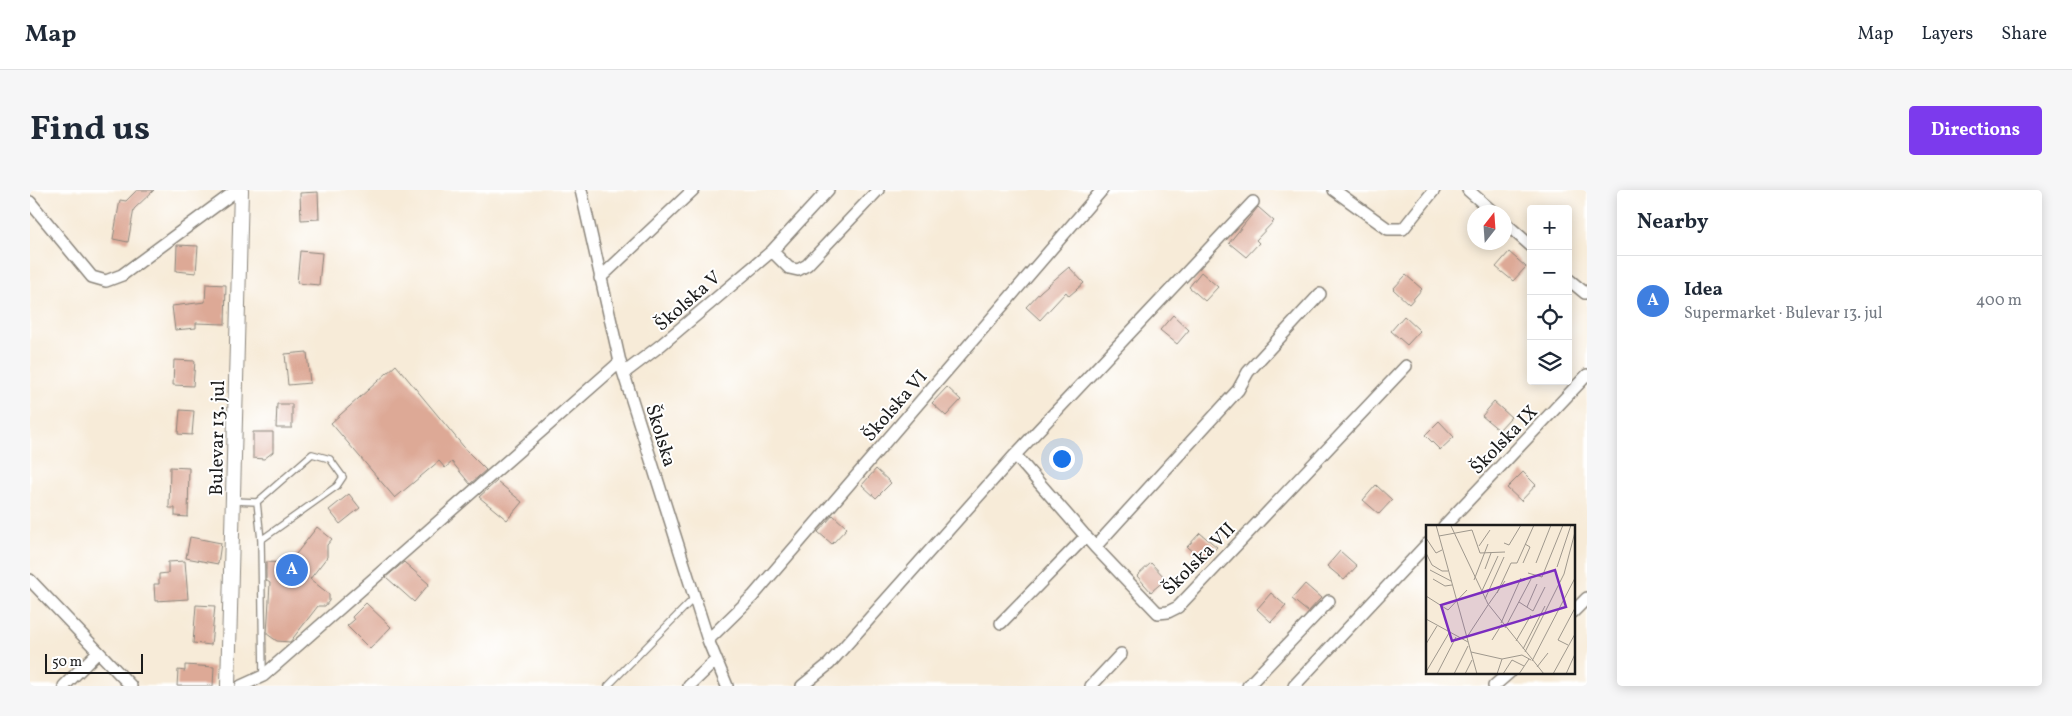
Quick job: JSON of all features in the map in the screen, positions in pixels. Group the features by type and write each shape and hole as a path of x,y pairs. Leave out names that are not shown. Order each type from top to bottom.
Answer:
{"street":[{"path":"30,202 92,277 106,281 122,275 237,190"},
{"name":"Bulevar 13. jul","path":"228,686 241,190"},
{"name":"Školska","path":"581,190 620,362 694,598 708,640 727,686"},
{"path":"600,278 694,190"},
{"name":"Školska V","path":"624,373 662,345 772,251 828,190"},
{"path":"772,251 789,268 798,270 807,265 878,190"},
{"name":"Školska VI","path":"708,640 753,596 1102,190"},
{"path":"1334,190 1388,229 1397,231 1403,230 1434,190"},
{"path":"1468,190 1485,205"},
{"path":"802,686 829,664 1015,455 1253,202"},
{"path":"1512,229 1527,242"},
{"path":"1572,282 1585,293"},
{"path":"1095,547 1238,390 1248,372 1320,294"},
{"path":"241,686 263,676 620,362"},
{"name":"Školska VII","path":"1015,455 1095,547 1158,613 1168,612 1178,607 1406,366"},
{"name":"Školska IX","path":"1445,525 1587,375"},
{"path":"1001,623 1086,536"},
{"path":"1294,686 1426,545"},
{"path":"30,580 131,686"},
{"path":"1574,611 1587,598"},
{"path":"1248,686 1329,601"},
{"path":"64,686 98,652"},
{"path":"1091,686 1121,654"},
{"path":"689,686 716,660"},
{"path":"1494,686 1509,673"}],"lane":[{"path":"233,501 257,502 312,454 330,459 343,477 337,486 261,540"},
{"path":"257,502 261,540 263,676"},
{"path":"608,686 694,598"}],"building":[{"path":"137,190 154,190 134,209 128,242 113,239 120,200 126,201"},
{"path":"318,192 319,219 301,220 300,193"},
{"path":"1258,207 1274,221 1256,240 1259,243 1246,257 1229,243"},
{"path":"177,245 198,246 196,273 176,271"},
{"path":"300,251 322,253 319,285 297,283"},
{"path":"1509,252 1526,267 1513,281 1496,267"},
{"path":"1069,267 1084,283 1069,296 1066,292 1040,320 1026,307"},
{"path":"1201,272 1218,287 1205,301 1189,287"},
{"path":"1406,275 1422,289 1409,304 1393,289"},
{"path":"206,284 226,285 225,324 196,323 196,328 175,330 172,306 205,302"},
{"path":"1173,315 1189,330 1177,344 1160,330"},
{"path":"1404,316 1420,331 1407,345 1391,331"},
{"path":"307,352 310,383 288,385 285,354"},
{"path":"174,360 195,361 193,386 173,385"},
{"path":"396,365 468,452 486,470 470,484 452,462 445,468 439,461 395,498 331,423"},
{"path":"947,387 961,400 946,416 932,403"},
{"path":"1494,402 1511,417 1499,430 1482,416"},
{"path":"277,404 292,404 292,428 276,428"},
{"path":"180,410 194,411 192,435 178,434"},
{"path":"1439,421 1454,437 1440,450 1425,435"},
{"path":"253,432 273,432 273,452 264,459 253,458"},
{"path":"170,467 189,468 188,517 175,516 175,508 169,508"},
{"path":"876,469 891,483 876,498 862,485"},
{"path":"1523,472 1536,485 1521,501 1507,488"},
{"path":"497,481 522,502 507,520 479,497"},
{"path":"1376,485 1392,500 1379,514 1363,500"},
{"path":"349,494 360,508 340,524 329,510"},
{"path":"833,515 847,528 832,544 818,532"},
{"path":"317,527 332,539 327,545 327,557 310,579 329,594 329,601 325,606 318,606 290,642 277,641 267,634 270,583 266,580 266,562 289,563"},
{"path":"1200,533 1217,547 1204,562 1187,547"},
{"path":"190,537 221,543 218,564 186,558"},
{"path":"1340,551 1357,566 1344,580 1327,566"},
{"path":"185,561 188,599 155,601 154,584 159,584 159,574 168,573 168,562"},
{"path":"404,562 429,584 414,602 386,577"},
{"path":"1151,563 1166,579 1151,592 1137,576"},
{"path":"1305,584 1321,598 1308,612 1292,599"},
{"path":"1271,593 1286,606 1271,622 1257,609"},
{"path":"366,603 391,627 370,649 347,626 354,620 352,617"},
{"path":"196,605 215,606 211,645 193,643"},
{"path":"185,665 214,667 213,686 177,686 178,670 185,671"}],"place":[{"name":"Idea","path":"292,570"}]}
